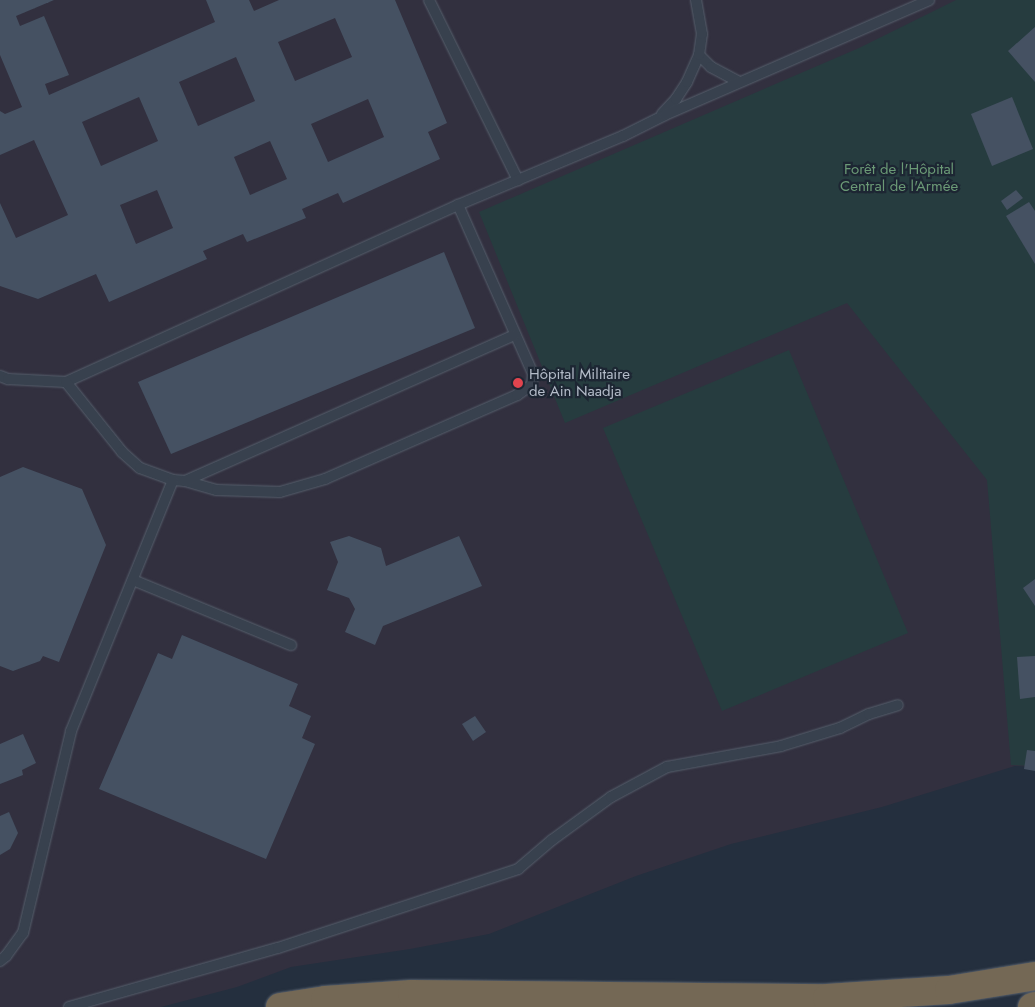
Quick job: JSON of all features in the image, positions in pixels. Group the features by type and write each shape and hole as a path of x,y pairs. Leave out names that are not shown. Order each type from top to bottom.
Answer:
{"highway":[{"path":"280,1007 360,996 412,994 827,998 950,990 1035,976"}],"lane":[{"path":"429,0 518,180"},
{"path":"658,118 680,93 699,55 702,34 696,0"},
{"path":"0,376 8,379 66,382 458,205 929,0"},
{"path":"699,55 711,67 739,82"},
{"path":"66,382 122,452 140,468 173,480 186,481 217,490 280,492 324,479 500,402 532,385 533,374 458,205"},
{"path":"186,481 515,335"},
{"path":"0,961 23,933 71,731 134,580 173,480"},
{"path":"134,580 291,645"},
{"path":"69,1007 278,948 518,869 552,840 610,797 667,767 781,746 840,728 869,714 898,705"}],"shaded area":[{"name":"Hôpital Militaire de Ain Naadja","path":"0,0 1035,0 1035,767 1015,766 882,807 731,844 636,876 489,934 410,949 291,967 237,987 161,1007 0,1007"}],"green space":[{"name":"Forêt de l'Hôpital Central de l'Armée","path":"956,0 1035,0 1035,766 1011,765 987,480 847,303 565,423 479,212 859,48"},
{"path":"789,350 908,633 722,711 603,428"}],"building":[{"path":"0,0 54,0 16,16 20,26 44,16 69,75 45,84 49,95 215,22 206,0 249,0 254,11 279,0 395,0 447,123 428,132 440,159 343,203 338,193 302,209 306,218 247,242 243,234 203,251 207,259 109,302 96,274 38,299 0,286 0,203 16,238 68,215 34,140 0,155 0,111 5,114 22,107 0,55","holes":["335,18 352,57 295,81 278,42","236,57 255,101 198,126 179,82","139,97 158,141 101,166 82,122","368,99 384,137 328,162 311,124","270,141 287,179 250,195 234,157","157,190 173,228 136,244 120,205"]},
{"path":"1035,27 1035,82 1008,51"},
{"path":"1012,97 1033,149 992,166 971,114"},
{"path":"1016,190 1023,198 1007,210 1001,201"},
{"path":"1029,202 1035,211 1035,264 1006,216"},
{"path":"444,252 475,328 171,454 138,382"},
{"path":"23,467 82,489 106,545 59,662 43,656 40,661 13,671 0,666 0,477"},
{"path":"349,536 381,548 386,566 459,536 482,586 383,626 375,645 345,632 355,609 349,598 327,590 338,562 330,542"},
{"path":"1035,579 1035,606 1023,588"},
{"path":"182,635 298,684 289,706 311,716 302,738 315,744 266,859 99,789 158,653 172,659"},
{"path":"1035,656 1035,697 1020,699 1017,657"},
{"path":"475,716 486,732 473,741 462,724"},
{"path":"23,734 36,763 22,770 23,775 0,784 0,744"},
{"path":"1027,750 1035,751 1035,771 1024,769"},
{"path":"9,812 18,833 10,849 0,855 0,816"}],"place":[{"name":"Hôpital Militaire de Ain Naadja","path":"518,383"}]}
